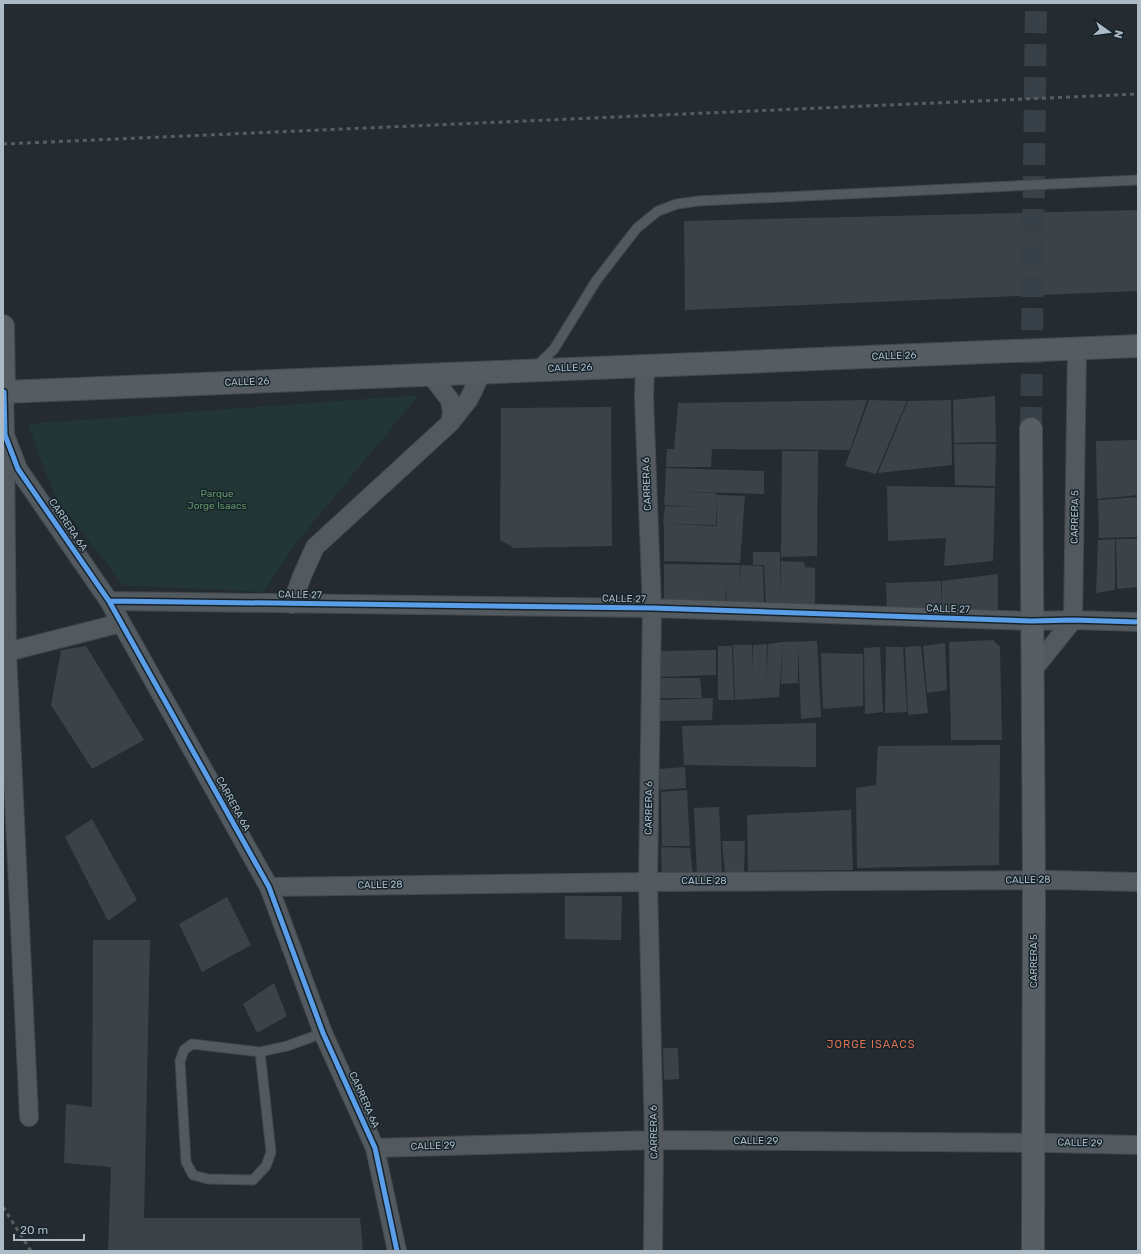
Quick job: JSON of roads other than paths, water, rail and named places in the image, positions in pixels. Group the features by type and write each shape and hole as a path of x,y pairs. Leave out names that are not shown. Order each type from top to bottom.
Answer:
{"main road":[{"path":"3,326 4,392"},
{"name":"CALLE 26","path":"4,392 1138,346"},
{"name":"CARRERA 5","path":"1031,429 1034,880 1033,1251"}],"street":[{"name":"CARRERA 5","path":"1073,620 1077,348"},
{"name":"CARRERA 6","path":"645,365 644,398 652,608 648,882 654,1140 654,1251"},
{"path":"292,604 302,576 315,547 450,423 469,399 482,372"},
{"path":"430,374 450,400 452,413 450,423"},
{"name":"CARRERA 6A","path":"4,392 5,435 18,469 109,601 269,887 324,1033 375,1148 397,1251"},
{"path":"5,435 7,652 29,1117"},
{"name":"CALLE 27","path":"109,601 652,608 1032,621 1073,620 1138,622"},
{"path":"1032,671 1073,620"},
{"path":"7,652 121,623"},
{"name":"CALLE 28","path":"269,887 648,882 1034,880 1138,882"},
{"name":"CALLE 29","path":"375,1148 654,1140 1138,1145"}],"lane":[{"path":"532,370 554,349 596,281 637,228 658,211 677,204 1138,180"},
{"path":"260,1052 271,1152 266,1166 253,1180 208,1180 193,1175 186,1162 180,1061 184,1050 192,1044 260,1052 287,1046 324,1033"}],"tunnel":[{"path":"1031,429 1036,3"}],"railway":[{"path":"3,144 1138,94"},
{"path":"3,1207 31,1251"}],"district":[{"name":"JORGE ISAACS","path":"871,1044"}],"park label":[{"name":"Parque Jorge Isaacs","path":"217,500"}]}
